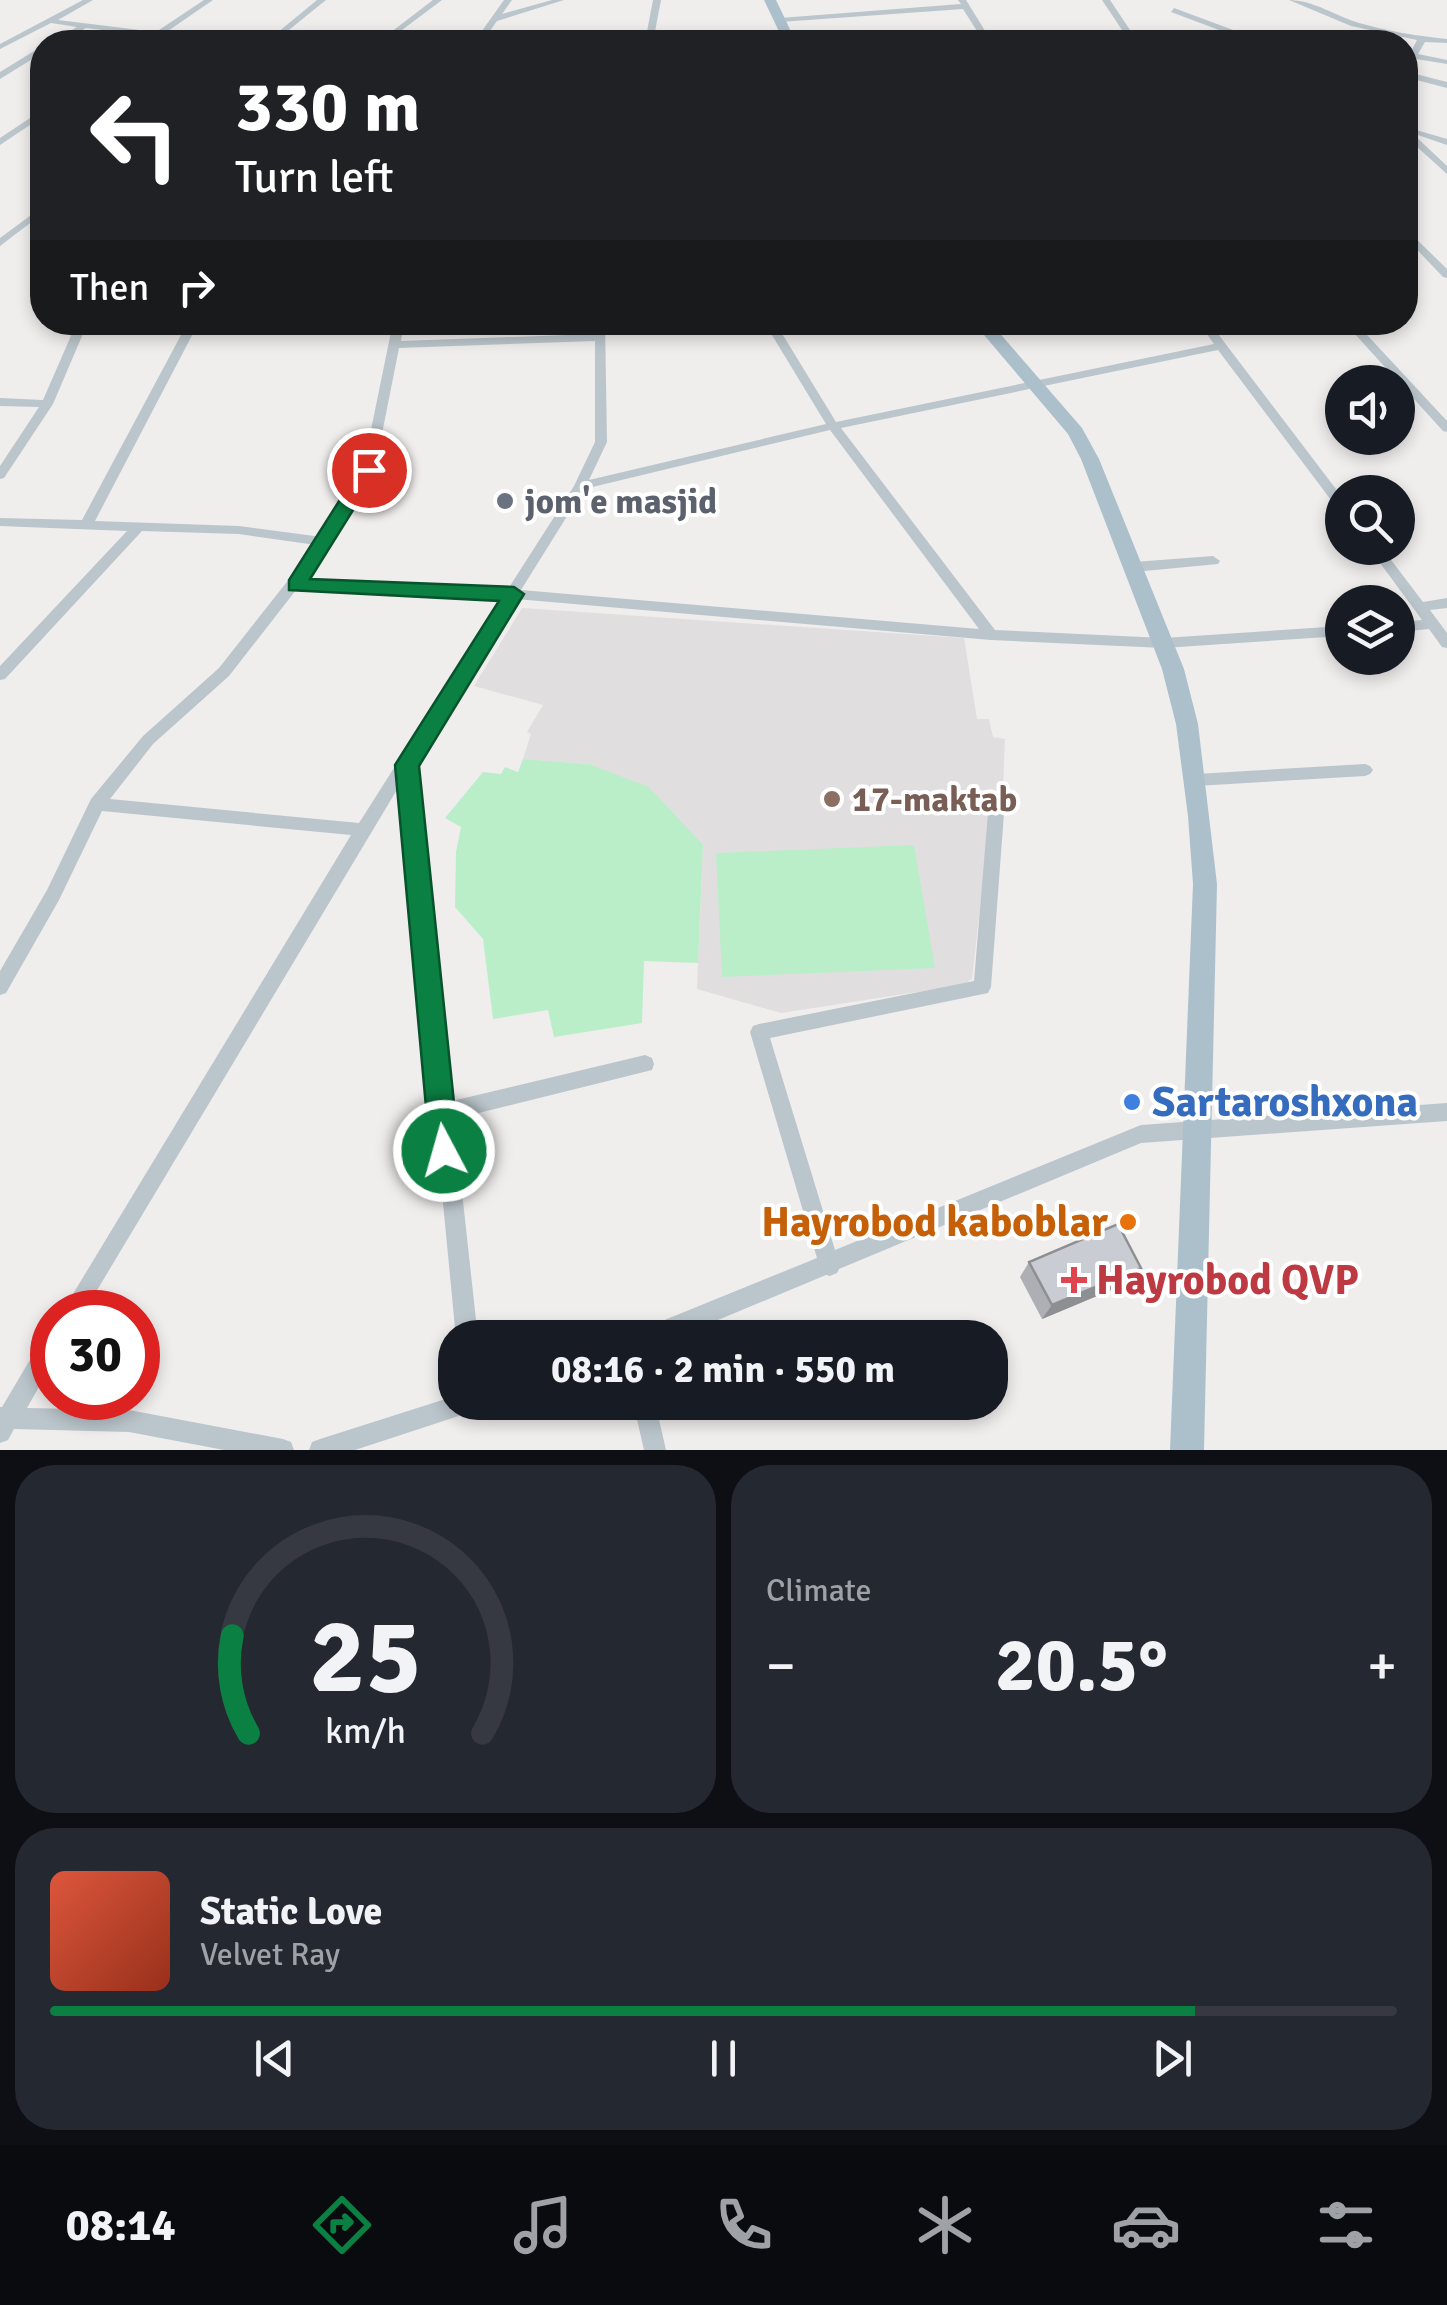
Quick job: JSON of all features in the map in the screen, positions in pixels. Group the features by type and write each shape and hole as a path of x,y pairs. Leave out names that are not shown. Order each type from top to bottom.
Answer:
{"main road":[{"path":"770,0 785,30"},
{"path":"992,335 1076,432 1164,643 1181,696 1196,780 1205,884 1194,1132 1188,1450"}],"street":[{"path":"33,30 89,0"},
{"path":"164,30 209,0"},
{"path":"285,30 322,0"},
{"path":"398,30 438,0"},
{"path":"486,30 508,0"},
{"path":"494,19 560,0"},
{"path":"651,30 656,0"},
{"path":"1106,0 1126,30"},
{"path":"1292,0 1381,30"},
{"path":"1303,6 1321,0"},
{"path":"780,20 964,3 981,30"},
{"path":"1174,10 1226,30"},
{"path":"50,21 116,30"},
{"path":"77,30 84,26"},
{"path":"0,48 30,32"},
{"path":"1418,38 1447,42"},
{"path":"1418,47 1422,39"},
{"path":"0,76 30,57"},
{"path":"1418,57 1447,62"},
{"path":"1418,77 1447,86"},
{"path":"0,142 30,122"},
{"path":"1418,133 1447,142"},
{"path":"1418,142 1447,171"},
{"path":"0,243 30,219"},
{"path":"1418,245 1447,275"},
{"path":"0,475 47,404 77,335"},
{"path":"87,524 187,335"},
{"path":"0,986 53,895 97,804 148,740 224,672 326,542 369,470 396,335"},
{"path":"776,335 834,426 991,635"},
{"path":"1213,335 1325,483"},
{"path":"1361,335 1447,428"},
{"path":"85,1290 362,830 407,765 580,486 601,442 602,337 394,346"},
{"path":"580,486 1034,382 1222,346"},
{"path":"0,402 47,404"},
{"path":"0,522 239,530 326,542"},
{"path":"0,675 140,526"},
{"path":"1134,567 1212,561"},
{"path":"1387,565 1447,643"},
{"path":"296,585 514,594 991,635 1164,643 1325,631"},
{"path":"1420,607 1447,603"},
{"path":"1415,626 1433,624"},
{"path":"407,765 464,1320"},
{"path":"1196,780 1365,770"},
{"path":"97,804 362,830"},
{"path":"830,1266 759,1032 982,987 996,812"},
{"path":"440,1113 645,1064"},
{"path":"694,1320 1142,1134 1447,1112"},
{"path":"2,1424 30,1379"},
{"path":"320,1450 438,1412"},
{"path":"648,1420 656,1450"},
{"path":"2,1424 128,1421 231,1444 283,1450"}],"shaded area":[{"name":"17-maktab","path":"522,608 964,638 977,719 989,719 993,737 1005,739 1002,814 991,812 972,979 963,985 781,1013 697,989 703,845 589,764 523,759 531,734 527,732 543,705 474,686"}],"green space":[{"path":"523,759 589,764 649,787 703,845 698,963 644,961 642,1023 554,1037 548,1010 493,1019 483,939 455,907 456,852 461,827 445,818 483,772 501,774 505,767 518,772"},
{"path":"914,845 935,968 722,977 716,853"}],"building":[{"name":"Hayrobod QVP","path":"1118,1224 1141,1268 1052,1305 1029,1262"}],"place":[{"name":"jom'e masjid","path":"505,501"},
{"name":"17-maktab","path":"832,799"},
{"name":"Sartaroshxona","path":"1132,1102"},
{"name":"Hayrobod kaboblar","path":"1128,1222"},
{"name":"Hayrobod QVP","path":"1074,1280"}],"route":[{"path":"369,470 296,585 514,594 407,765 444,1151"}]}
